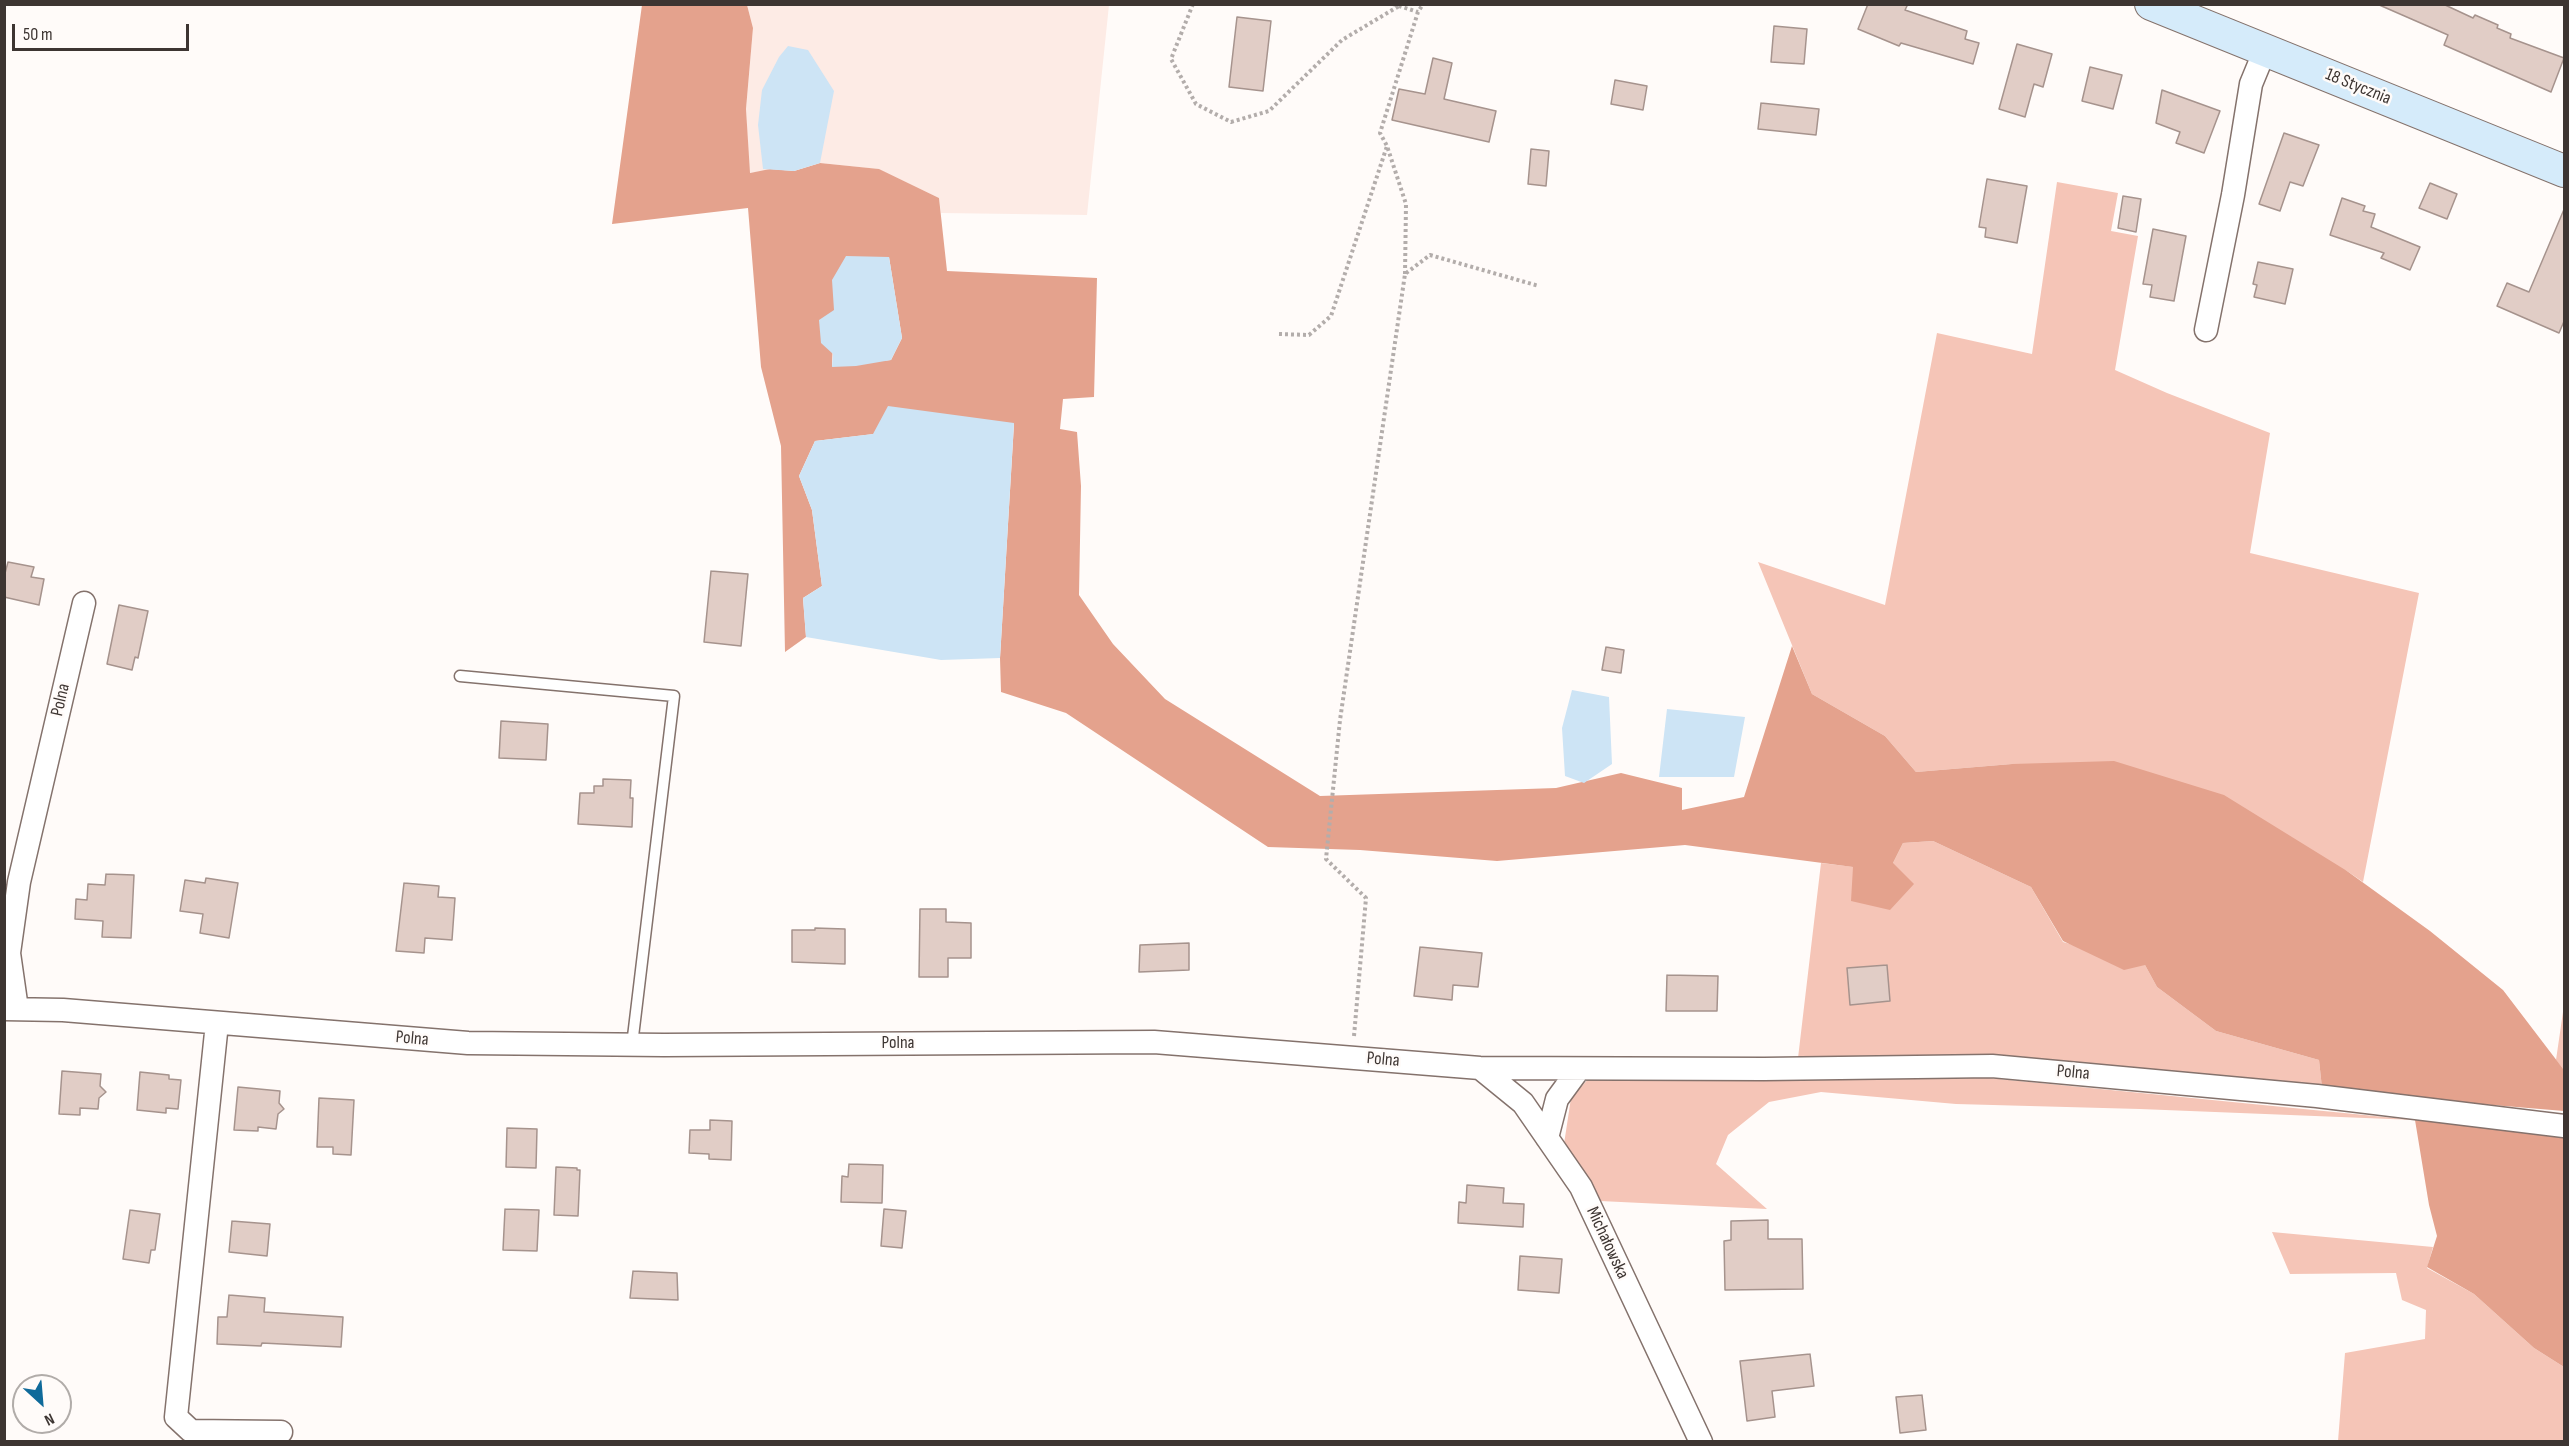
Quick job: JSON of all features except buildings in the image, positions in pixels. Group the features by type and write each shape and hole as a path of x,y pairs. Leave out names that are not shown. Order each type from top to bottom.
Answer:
{"street":[{"name":"18 Stycznia","path":"2151,4 2565,171"},
{"path":"2206,330 2233,195 2251,84 2265,50"},
{"name":"Polna","path":"84,603 19,882 9,954 11,1009 63,1010 468,1043 632,1045 1154,1042 1480,1068 1764,1070 1992,1066 2317,1096 2565,1126"},
{"path":"217,1023 176,1417 192,1431 281,1432"},
{"name":"Michałowska","path":"1480,1068 1523,1103 1581,1187 1701,1442"},
{"path":"1547,1138 1557,1099 1579,1069"}],"lane":[{"path":"460,676 674,696 632,1045"}],"path":[{"path":"1193,4 1171,59 1196,104 1231,122 1269,111 1342,40 1399,6"},
{"path":"1393,4 1419,12"},
{"path":"1353,1058 1366,898 1326,859 1340,720 1405,274 1406,204 1387,146 1380,133 1423,4"},
{"path":"1279,334 1309,335 1331,316 1387,146"},
{"path":"1405,274 1430,255 1539,286"}],"shaded area":[{"path":"642,5 747,5 753,28 746,109 750,173 770,169 794,171 820,163 879,169 939,198 947,271 1097,278 1094,397 1063,399 1060,429 1077,432 1081,486 1079,595 1113,644 1165,699 1320,796 1556,788 1621,773 1682,788 1682,810 1744,797 1792,646 1812,694 1885,736 1916,772 2012,764 2114,761 2224,795 2347,871 2430,931 2503,990 2564,1070 2564,1111 2322,1088 2319,1060 2216,1031 2157,987 2145,965 2124,970 2063,941 2031,887 1933,841 1903,843 1893,863 1914,884 1890,910 1851,901 1853,867 1685,845 1497,861 1360,850 1268,847 1066,713 1001,692 1000,658 1014,424 874,434 815,441 799,476 812,510 822,586 803,598 806,637 785,652 781,446 761,367 748,208 612,224","holes":["889,257 902,338 891,360 832,366 834,311"]},
{"path":"747,5 1109,5 1087,215 941,213 939,198 878,169 820,163 749,173 746,109 753,28"},
{"path":"2057,182 2118,193 2111,231 2138,236 2115,370 2270,433 2250,553 2419,593 2363,882 2347,871 2012,764 1916,772 1885,736 1812,694 1758,562 1885,605 1937,333 2032,354"},
{"path":"1933,841 2031,887 2063,942 2145,965 2157,987 2216,1031 2319,1060 2322,1088 1798,1058 1821,863 1854,867 1893,863 1903,843"},
{"path":"2564,1005 2564,1070 2556,1060"},
{"path":"1590,1077 1649,1080 1989,1078 2415,1120 1956,1104 1821,1092 1769,1102 1728,1135 1716,1164 1767,1209 1600,1201 1564,1144 1571,1098"},
{"path":"2415,1120 2564,1133 2564,1367 2534,1348 2474,1294 2427,1267 2437,1236 2429,1205"},
{"path":"2272,1232 2433,1247 2427,1268 2474,1294 2534,1348 2564,1367 2564,1441 2338,1441 2345,1353 2425,1339 2426,1310 2402,1300 2396,1273 2290,1274"}],"water":[{"path":"788,46 808,50 834,91 820,163 794,171 763,169 758,125 762,90 779,57"},
{"path":"846,256 889,257 902,338 891,360 856,366 832,367 833,354 821,343 819,320 834,310 832,280"},
{"path":"888,406 1014,423 1000,658 941,660 806,637 803,598 822,586 812,510 799,476 815,441 873,434"},
{"path":"1572,690 1609,697 1612,764 1584,783 1565,776 1562,728"},
{"path":"1667,709 1745,717 1734,777 1659,777"}]}
